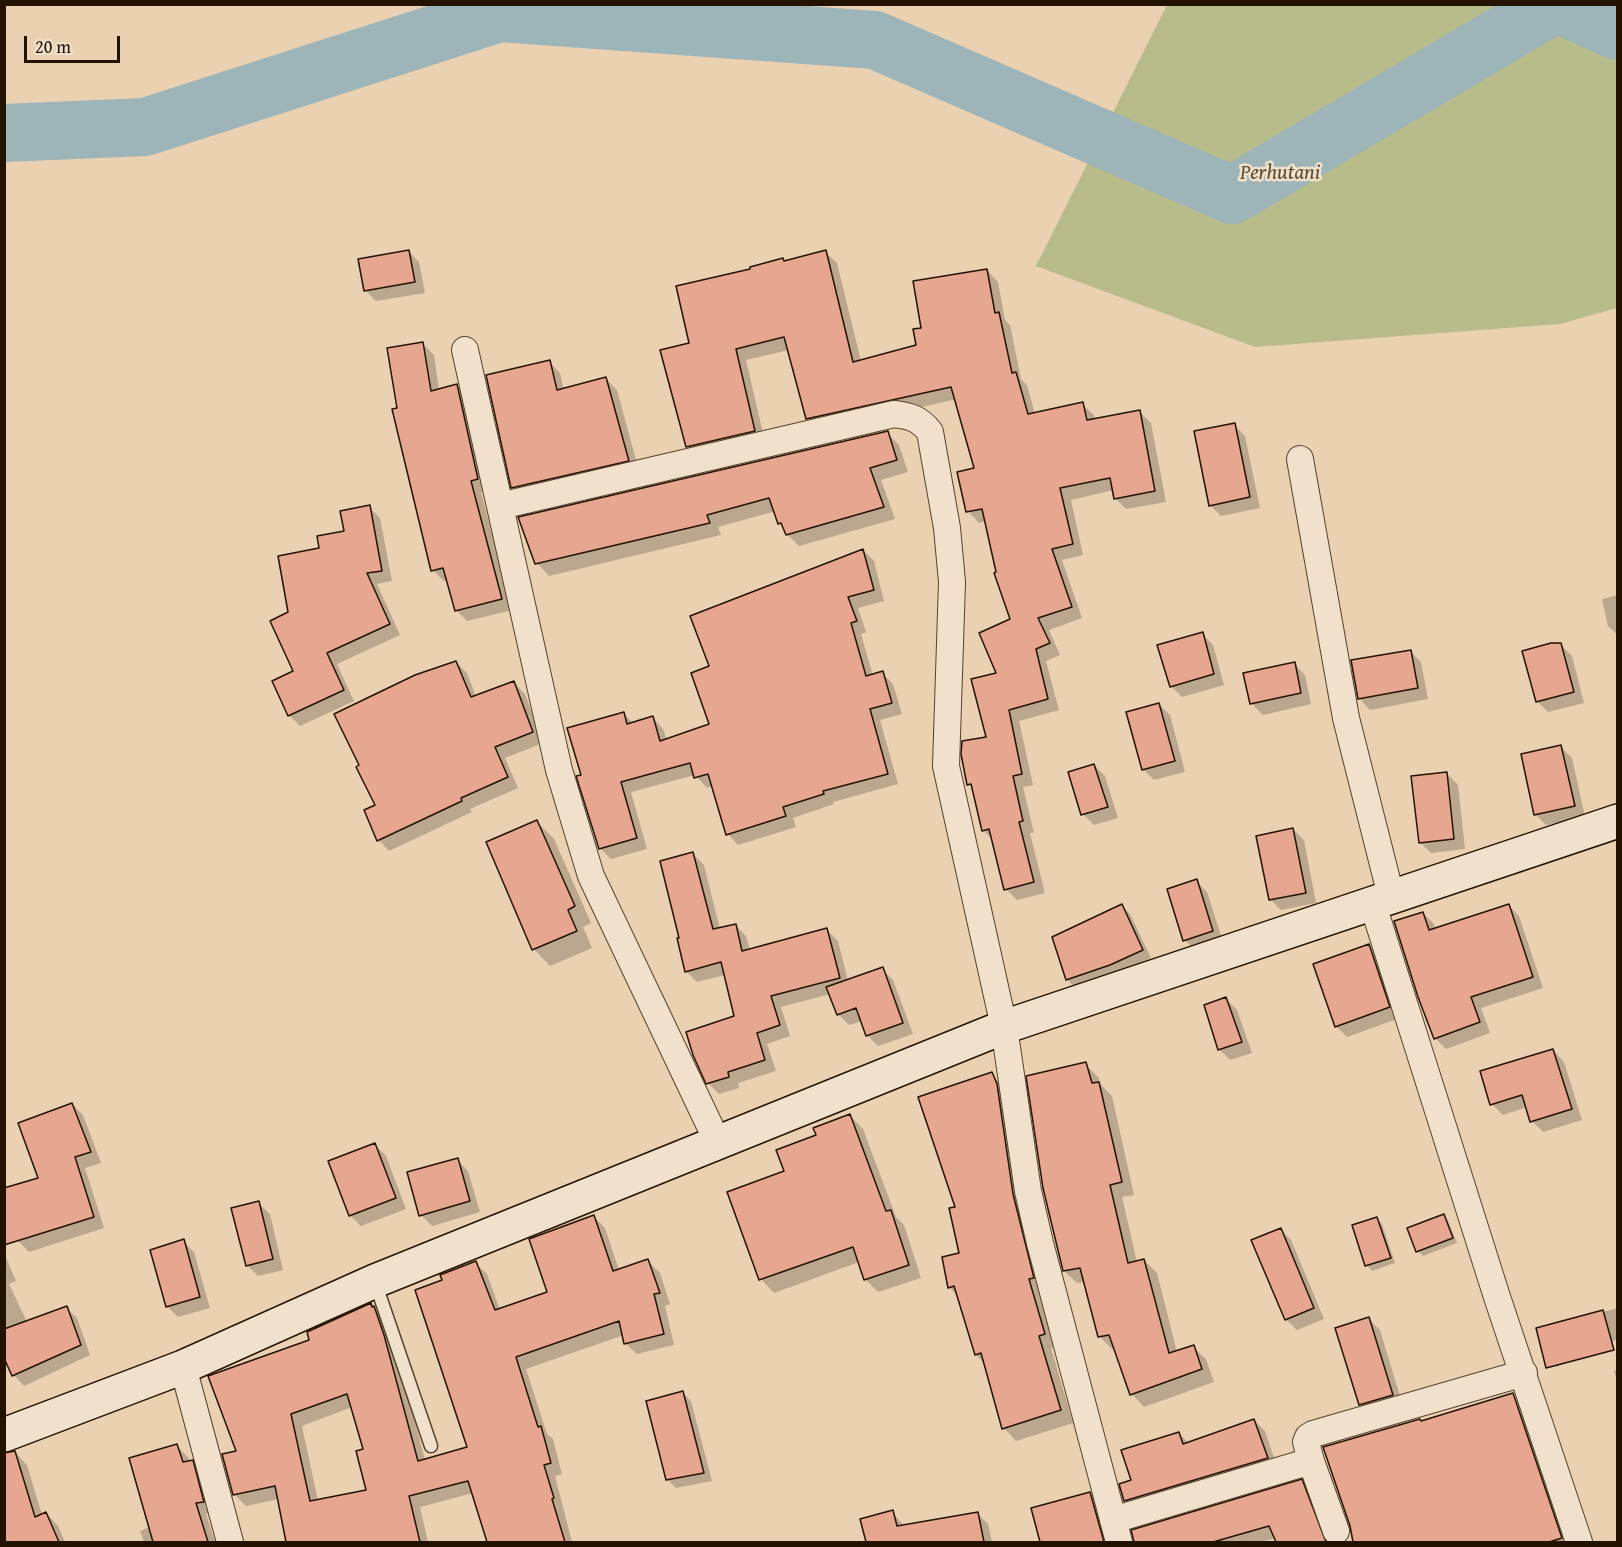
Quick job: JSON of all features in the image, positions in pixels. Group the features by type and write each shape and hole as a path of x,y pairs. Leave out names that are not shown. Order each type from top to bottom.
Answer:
{"street":[{"path":"465,350 559,770 591,876 717,1143"},
{"path":"500,506 894,414 910,416 922,422 930,432 947,528 952,582 946,766 1004,1027 1031,1201 1116,1531 1311,1461"},
{"path":"1300,459 1346,718 1382,899 1497,1297 1579,1542"},
{"path":"4,1435 183,1367 375,1281 1004,1027 1382,899 1616,828"},
{"path":"183,1367 230,1542"},
{"path":"1336,1531 1305,1442 1313,1434 1524,1373"}],"lane":[{"path":"375,1281 431,1446"}],"green space":[{"name":"Perhutani","path":"1167,5 1617,5 1617,308 1560,324 1255,347 1036,266"}],"building":[{"path":"409,250 415,282 364,291 358,259"},
{"path":"826,250 853,362 916,345 913,329 921,328 913,281 987,269 995,313 999,312 1012,373 1016,372 1028,414 1083,402 1087,420 1140,410 1155,491 1114,499 1110,478 1060,488 1073,544 1052,549 1072,607 1038,618 1050,643 1036,649 1048,699 1009,710 1022,774 1013,776 1023,821 1019,822 1034,882 1004,890 989,829 982,831 971,784 967,785 961,754 962,741 986,737 971,679 996,673 979,633 1010,619 994,573 996,572 982,509 966,512 957,472 974,468 951,387 806,419 784,337 736,349 755,431 686,447 660,350 689,343 676,286 750,269 750,267 783,258 784,261"},
{"path":"423,342 431,391 457,384 478,479 471,481 502,599 455,611 443,568 431,571 392,409 397,408 387,348"},
{"path":"550,360 557,390 606,377 629,461 511,488 486,375"},
{"path":"1235,423 1250,497 1209,506 1194,431"},
{"path":"888,431 897,460 870,468 884,507 786,535 781,523 778,524 769,498 707,515 710,523 535,564 518,517"},
{"path":"370,505 382,571 367,573 390,624 327,653 344,690 288,716 272,681 293,671 270,621 288,612 278,556 319,548 317,536 344,531 340,511"},
{"path":"863,549 874,590 848,597 857,621 851,623 866,676 883,671 892,703 870,709 888,774 823,791 824,794 783,807 786,816 726,835 708,774 694,778 690,763 621,782 637,838 599,849 576,776 581,775 567,728 624,712 627,724 653,716 660,741 709,724 691,673 709,666 690,616"},
{"path":"1203,632 1214,674 1170,687 1157,645"},
{"path":"1551,643 1561,643 1574,692 1536,702 1522,651"},
{"path":"1411,650 1418,688 1358,699 1351,660"},
{"path":"456,661 471,697 514,681 533,732 495,747 508,777 377,841 364,810 375,805 356,767 359,765 334,714 415,675"},
{"path":"1295,662 1301,693 1250,704 1243,673"},
{"path":"1159,703 1175,761 1142,770 1126,712"},
{"path":"1561,745 1575,806 1534,815 1521,754"},
{"path":"1094,764 1108,807 1081,815 1068,772"},
{"path":"1447,772 1454,839 1419,843 1411,776"},
{"path":"537,820 575,906 568,910 577,931 532,950 486,842"},
{"path":"1293,828 1306,893 1269,900 1256,836"},
{"path":"693,852 713,929 736,924 742,951 827,928 840,978 771,996 780,1025 757,1033 765,1060 728,1072 729,1077 706,1084 686,1032 734,1016 721,962 685,972 660,861"},
{"path":"1197,879 1213,931 1183,941 1167,889"},
{"path":"1122,904 1143,950 1110,965 1066,980 1052,937"},
{"path":"1509,904 1533,977 1471,997 1480,1022 1434,1039 1394,921 1423,912 1429,930"},
{"path":"1369,944 1390,1007 1335,1027 1313,964"},
{"path":"883,967 903,1023 866,1036 856,1008 837,1015 826,987"},
{"path":"1226,997 1242,1042 1218,1050 1204,1005"},
{"path":"1553,1049 1572,1109 1530,1122 1522,1095 1490,1105 1480,1071"},
{"path":"1086,1062 1092,1083 1099,1082 1122,1182 1110,1185 1128,1263 1144,1259 1169,1353 1194,1345 1202,1369 1130,1395 1109,1335 1098,1337 1080,1268 1063,1271 1043,1188 1026,1076"},
{"path":"992,1072 997,1084 1013,1194 1034,1278 1029,1279 1045,1334 1039,1336 1061,1410 1002,1429 981,1353 975,1355 954,1286 948,1288 942,1257 959,1253 949,1208 955,1207 918,1097"},
{"path":"72,1103 91,1152 75,1157 94,1217 4,1245 4,1188 38,1178 18,1123"},
{"path":"850,1114 886,1211 891,1210 909,1265 864,1280 853,1247 759,1280 727,1192 784,1171 776,1150 816,1135 813,1128"},
{"path":"375,1143 396,1198 349,1216 328,1161"},
{"path":"458,1158 470,1201 419,1216 407,1172"},
{"path":"259,1201 273,1259 246,1266 231,1208"},
{"path":"1444,1214 1453,1238 1416,1252 1407,1228"},
{"path":"594,1215 613,1271 648,1259 660,1293 654,1294 664,1334 624,1344 619,1321 516,1357 538,1427 541,1426 551,1463 544,1465 565,1542 487,1542 468,1481 409,1496 420,1542 286,1542 275,1486 233,1495 222,1454 236,1451 208,1376 309,1340 307,1332 371,1303 384,1335 418,1461 467,1447 415,1290 442,1280 440,1275 476,1261 495,1310 547,1292 529,1239","holes":["347,1394 363,1449 356,1451 366,1490 310,1501 291,1414"]},
{"path":"1377,1217 1391,1258 1365,1266 1352,1225"},
{"path":"1281,1228 1314,1308 1285,1320 1251,1240"},
{"path":"184,1239 200,1297 166,1307 150,1250"},
{"path":"67,1306 81,1345 12,1376 4,1358 4,1329"},
{"path":"1603,1310 1614,1350 1546,1368 1536,1328"},
{"path":"1369,1317 1393,1395 1359,1405 1335,1328"},
{"path":"683,1391 704,1473 666,1480 646,1401"},
{"path":"1513,1393 1562,1538 1549,1542 1353,1542 1350,1526 1323,1447"},
{"path":"1254,1419 1268,1458 1124,1501 1119,1484 1131,1480 1121,1450 1179,1432 1183,1444"},
{"path":"177,1444 183,1462 193,1460 204,1502 196,1503 208,1542 153,1542 129,1458"},
{"path":"15,1451 35,1517 46,1512 59,1542 4,1542 4,1453"},
{"path":"1302,1479 1326,1542 1276,1542 1269,1526 1213,1542 1134,1542 1131,1530"},
{"path":"1090,1492 1104,1542 1040,1542 1031,1508"},
{"path":"893,1510 897,1526 978,1512 984,1542 866,1542 860,1519"}],"waterway":[{"path":"4,133 145,127 500,13 875,40 1232,195 1555,4"},
{"path":"1558,4 1618,31"}]}
